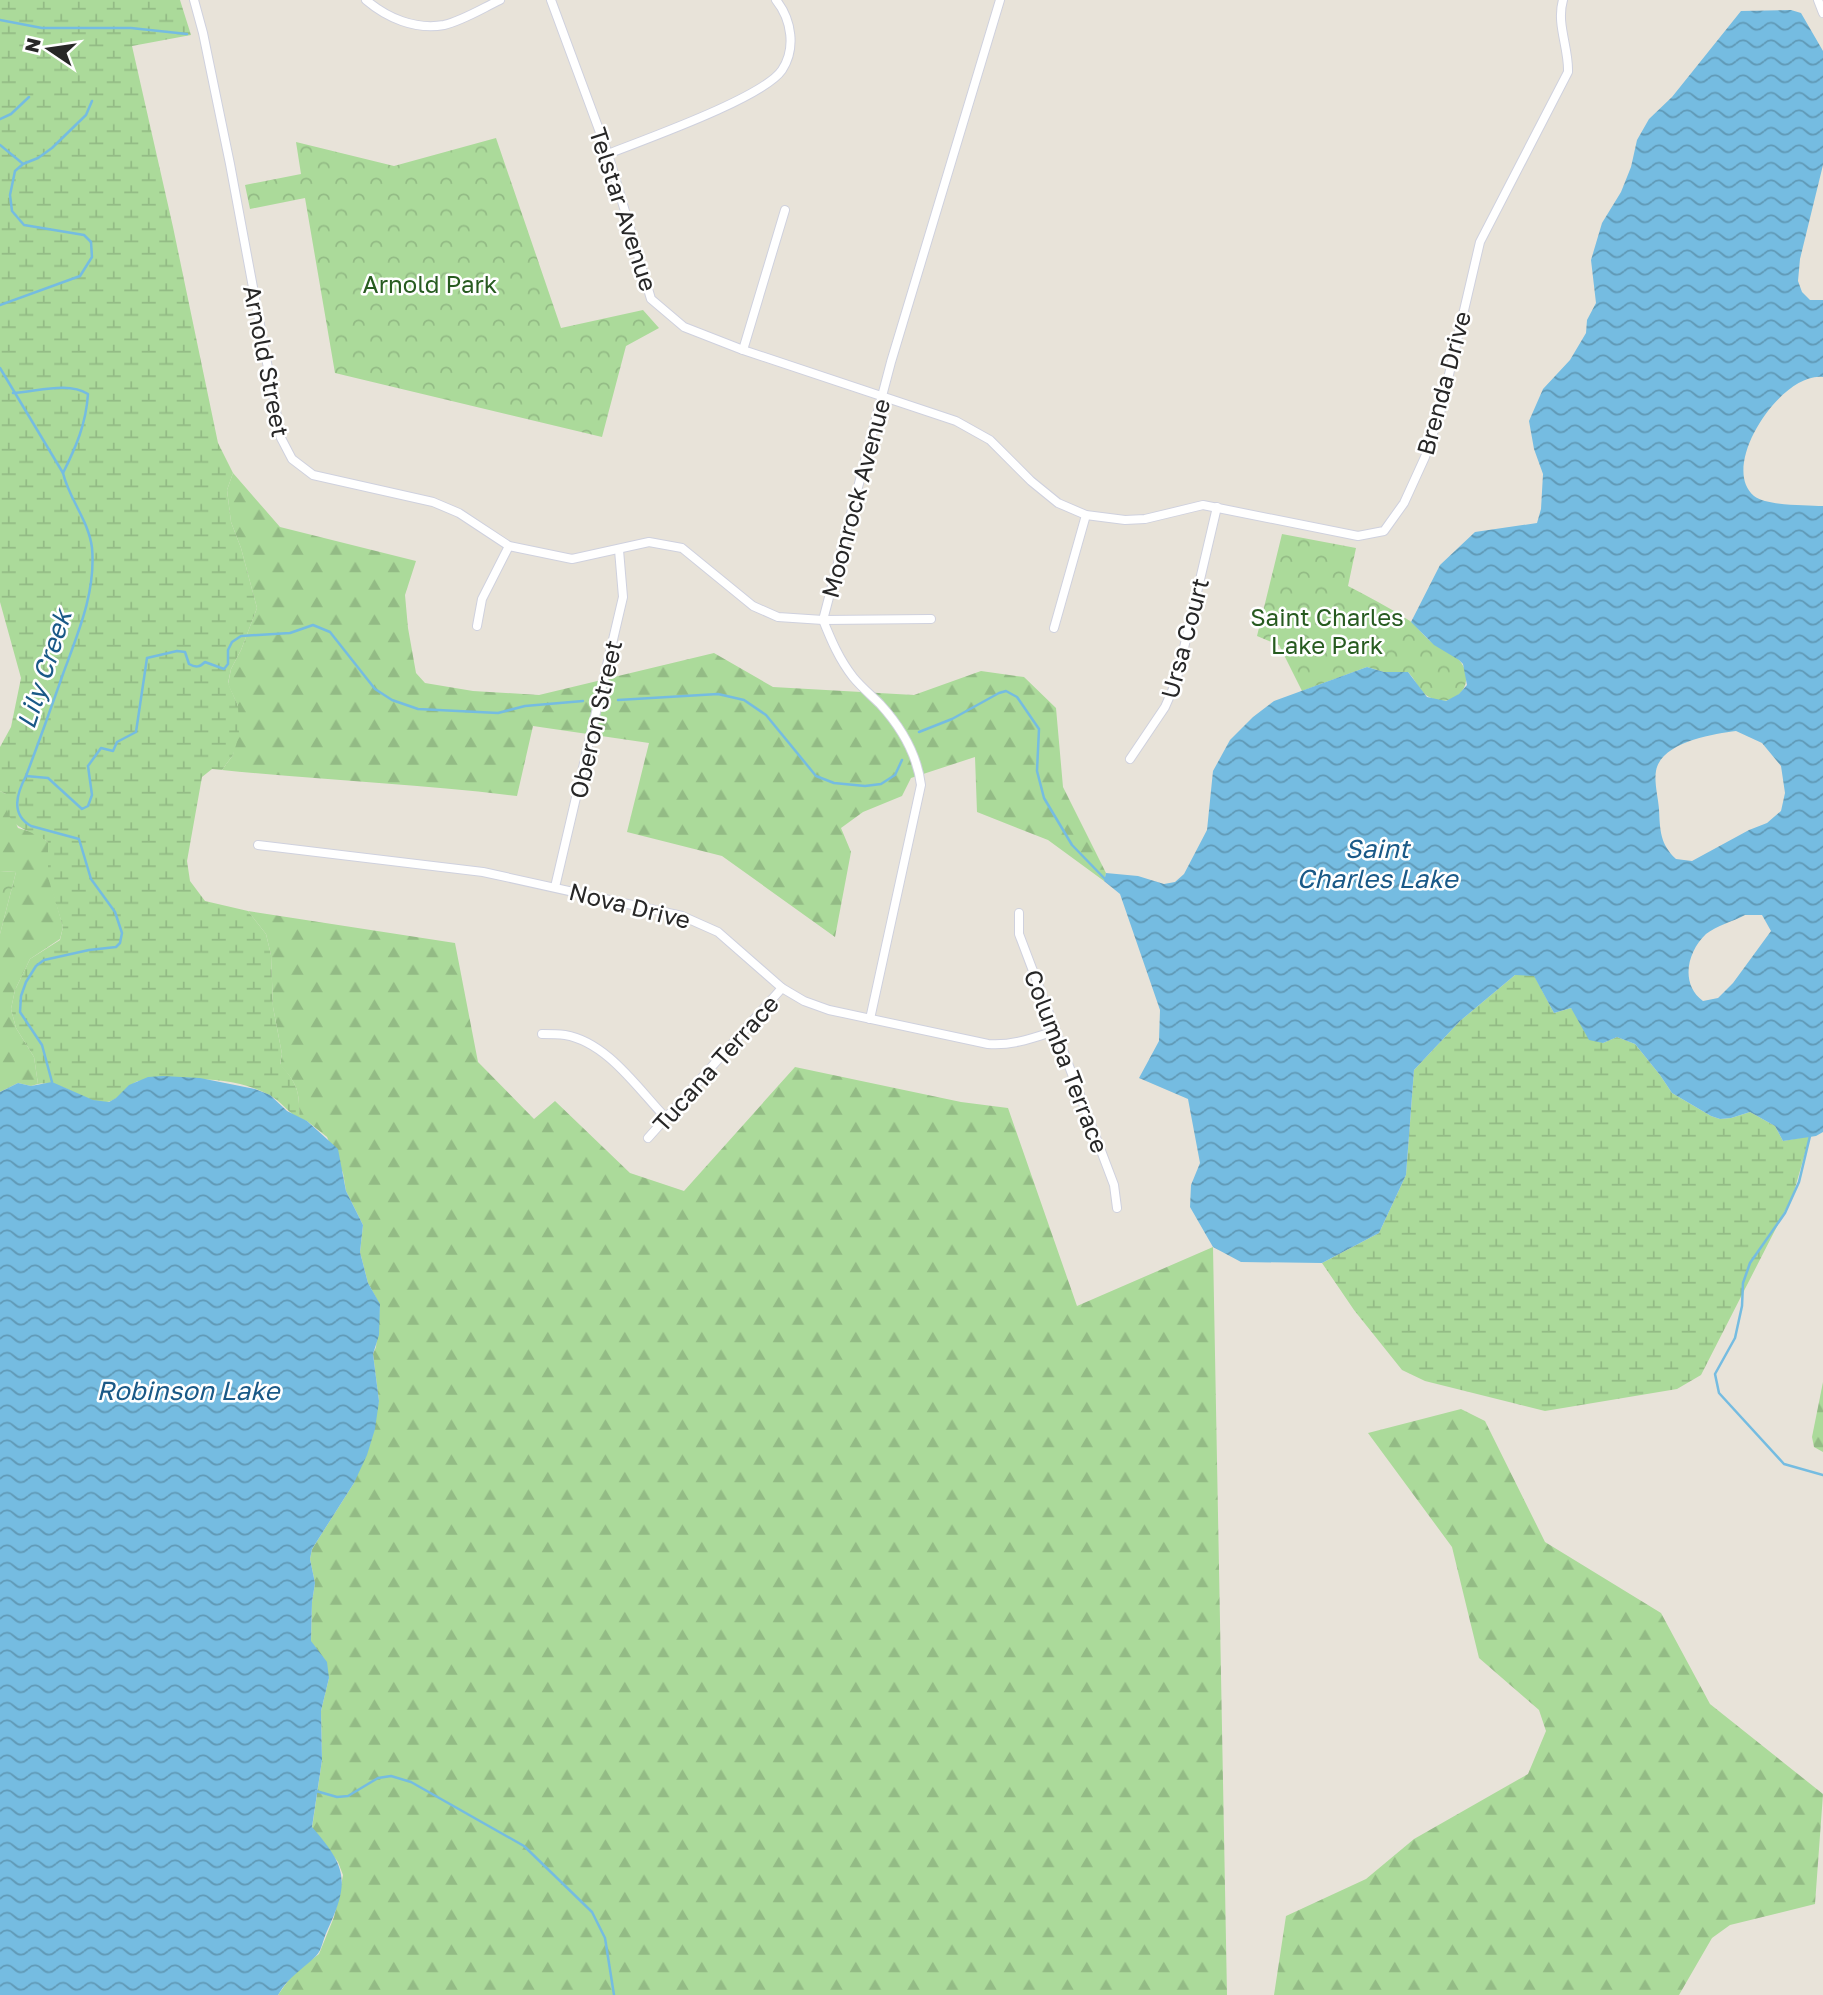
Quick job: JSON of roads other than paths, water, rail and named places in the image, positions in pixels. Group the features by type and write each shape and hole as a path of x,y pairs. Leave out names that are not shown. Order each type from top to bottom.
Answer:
{"street":[{"name":"Arnold Street","path":"194,0 227,151 281,438 285,449 298,466 313,475 423,498 459,513 509,546 572,559 649,542 682,548 753,606 778,617 823,620 931,619"},
{"path":"366,0 380,12 403,22 425,25 446,24 500,0"},
{"name":"Telstar Avenue","path":"551,0 608,154 651,299 684,327 743,350 883,396"},
{"path":"608,154 763,88 781,72 790,50 790,27 782,7 776,0"},
{"name":"Moonrock Avenue","path":"870,1019 921,785 918,766 901,730 837,655 823,620 883,396 1000,0"},
{"name":"Brenda Drive","path":"883,396 956,421 990,440 1031,481 1058,503 1086,515 1125,520 1145,519 1203,505 1358,536 1384,531 1404,503 1425,457 1440,413 1480,242 1568,72 1560,19 1563,0"},
{"path":"1818,0 1823,13"},
{"path":"743,350 785,210"},
{"name":"Ursa Court","path":"1130,760 1166,707 1176,682 1217,507"},
{"path":"1054,628 1086,515"},
{"path":"477,626 482,599 509,546"},
{"name":"Oberon Street","path":"555,887 623,597 619,550"},
{"name":"Nova Drive","path":"258,845 483,872 661,911 701,923 727,939 782,988 814,1005 870,1019 974,1042 1000,1045 1026,1041 1055,1031"},
{"name":"Columba Terrace","path":"1019,913 1019,934 1114,1185 1117,1208"},
{"name":"Tucana Terrace","path":"648,1138 782,988"},
{"path":"542,1034 566,1035 603,1053 666,1118"}],"water":[{"name":"Saint Charles Lake","path":"1791,10 1801,13 1823,51 1823,165 1800,259 1798,281 1802,292 1810,300 1823,300 1823,377 1807,379 1790,389 1774,404 1749,444 1744,464 1745,482 1754,496 1768,502 1823,506 1823,1132 1816,1136 1783,1141 1775,1126 1750,1112 1731,1118 1711,1116 1672,1093 1635,1044 1617,1037 1603,1043 1589,1040 1571,1008 1554,1013 1534,976 1515,975 1460,1021 1414,1070 1406,1175 1379,1233 1322,1263 1241,1262 1213,1247 1190,1207 1191,1185 1200,1163 1188,1099 1139,1078 1159,1041 1160,1010 1120,894 1104,881 1106,873 1138,876 1164,884 1175,882 1184,874 1207,830 1213,771 1230,740 1274,701 1367,667 1384,672 1408,672 1427,697 1446,701 1459,694 1467,685 1463,664 1434,645 1411,622 1440,565 1475,532 1537,523 1541,509 1543,474 1534,449 1529,421 1543,389 1570,360 1586,333 1587,320 1596,303 1591,260 1602,223 1621,192 1631,167 1637,140 1649,119 1672,97 1741,11","holes":["1736,731 1762,743 1781,766 1785,793 1781,811 1767,823 1692,861 1676,859 1667,848 1661,830 1655,780 1660,761 1677,746 1689,741","1745,915 1762,915 1771,931 1733,983 1718,998 1703,1001 1691,986 1689,977 1694,950 1710,931"]},
{"name":"Robinson Lake","path":"148,1077 200,1078 255,1089 270,1095 287,1111 307,1121 338,1149 346,1191 363,1225 360,1252 368,1283 380,1304 379,1335 373,1354 379,1401 375,1429 354,1483 312,1549 310,1559 315,1583 311,1641 327,1662 329,1678 321,1711 322,1760 312,1827 338,1865 342,1887 318,1954 291,1978 278,1995 0,1995 0,1092 18,1083 31,1086 52,1082 93,1100 109,1102 129,1085"}],"waterway":[{"path":"0,20 42,28 131,28 187,34"},
{"path":"0,119 11,114 29,97"},
{"path":"0,305 80,276 92,257 91,242 84,235 24,225 12,211 10,195 15,171 52,148 86,115 92,101"},
{"path":"0,145 22,163"},
{"name":"Lily Creek","path":"0,368 63,473 90,538 93,564 85,612 20,789 18,809 20,816 31,826 79,839 91,879 115,912 122,933 120,943 116,947 44,960 36,966 26,982 21,996 20,1012 42,1045 52,1082"},
{"path":"13,393 71,388 88,394 80,435 63,473"},
{"path":"26,776 48,778 82,809 88,806 92,795 88,766 101,748 113,751 117,742 136,732 147,658 177,651 185,652 191,665 198,666 205,662 224,669 228,664 228,650 232,642 241,636 290,633 313,625 330,632 375,689 392,700 418,709 498,713 525,706 583,701"},
{"path":"919,732 952,719 999,693 1006,691 1017,697 1039,729 1037,771 1044,798 1072,845 1105,879"},
{"path":"618,700 718,694 744,700 766,715 816,776 834,783 865,786 881,784 895,775 902,760"},
{"path":"1810,1136 1799,1182 1785,1213 1750,1263 1743,1283 1742,1306 1735,1338 1715,1374 1719,1393 1784,1464 1823,1475"},
{"path":"316,1791 337,1797 348,1796 378,1778 391,1776 411,1782 524,1846 592,1912 605,1938 614,1995"}],"park label":[{"name":"Arnold Park","path":"430,283"},
{"name":"Saint Charles Lake Park","path":"1327,630"}]}
